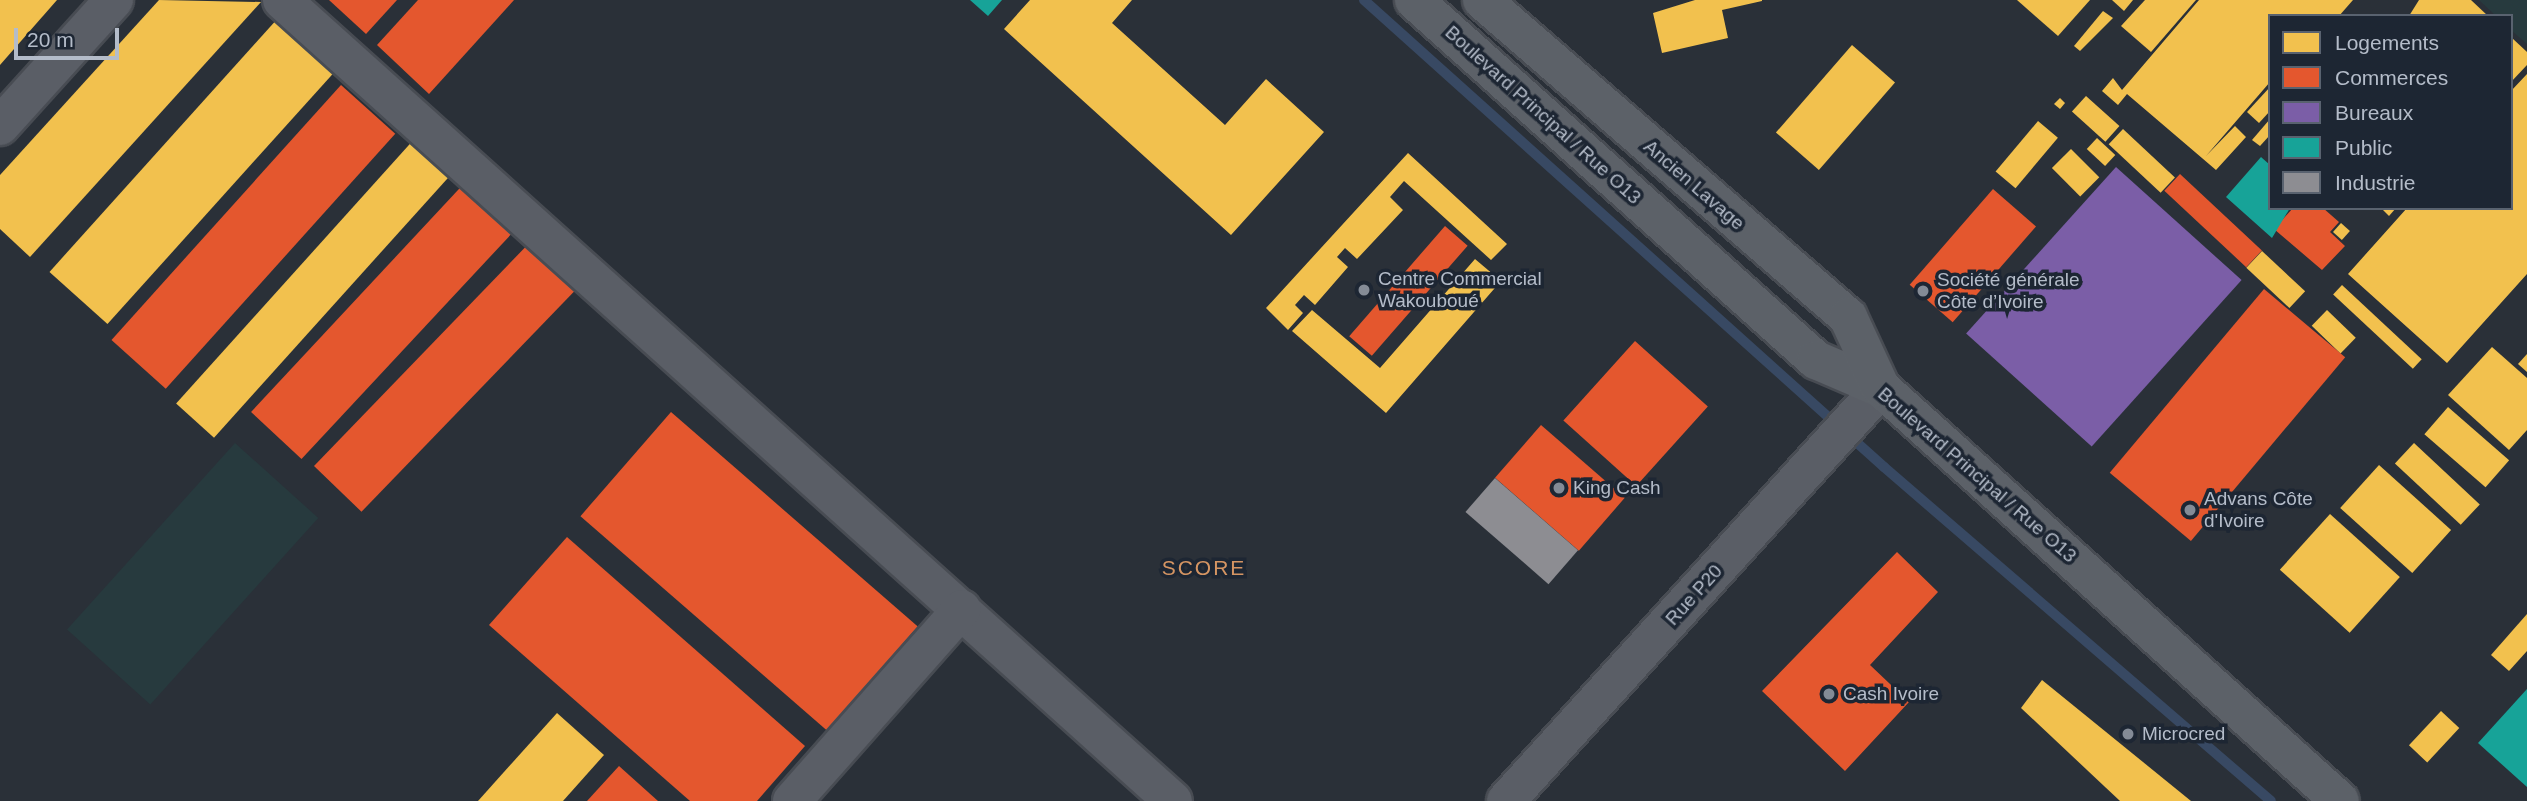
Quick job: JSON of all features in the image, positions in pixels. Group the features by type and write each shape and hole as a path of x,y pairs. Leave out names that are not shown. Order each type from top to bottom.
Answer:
{"main road":[{"name":"Boulevard Principal / Rue O13","path":"1414,0 1816,360 1881,388 2340,801"},
{"name":"Ancien Lavage","path":"1482,0 1848,317 1881,388"}],"street":[{"path":"0,126 114,0"},
{"path":"282,0 1172,801"},
{"name":"Rue P20","path":"1506,801 1881,388"},
{"path":"792,801 962,610"}],"green space":[{"path":"2479,0 2527,0 2527,44 2513,32 2513,14 2494,14"},
{"path":"235,443 318,518 150,704 67,630"}],"building: Logements":[{"path":"0,0 57,0 0,65"},
{"path":"159,0 261,2 30,257 0,229 0,175"},
{"path":"1030,0 1132,0 1112,23 1225,125 1266,79 1324,132 1231,235 1004,29"},
{"path":"1695,0 1762,1 1722,10 1728,38 1662,53 1653,13"},
{"path":"2017,0 2090,0 2058,36"},
{"path":"2112,0 2133,0 2124,11"},
{"path":"2145,0 2196,0 2151,52 2121,26"},
{"path":"2199,0 2353,0 2341,14 2268,14 2268,84 2206,156 2235,126 2246,137 2216,170 2127,94 2118,105 2102,91 2113,78 2122,90"},
{"path":"2419,0 2471,0 2486,14 2410,14"},
{"path":"2103,11 2113,18 2080,51 2074,46"},
{"path":"279,17 337,69 107,324 49,272"},
{"path":"2513,39 2527,52 2527,65 2513,80"},
{"path":"1852,45 1895,82 1819,170 1776,133"},
{"path":"2527,74 2527,274 2447,363 2348,274 2405,210 2513,210 2513,89"},
{"path":"2268,89 2268,113 2259,123 2247,112"},
{"path":"2086,96 2119,126 2105,142 2072,112"},
{"path":"2060,98 2065,103 2060,109 2054,104"},
{"path":"2038,121 2058,138 2015,188 1996,172"},
{"path":"2268,121 2268,137 2260,146 2252,140"},
{"path":"2123,129 2175,177 2161,193 2109,144"},
{"path":"417,136 455,170 214,438 176,404"},
{"path":"2097,138 2115,155 2105,166 2087,149"},
{"path":"2071,149 2099,177 2080,196 2052,168"},
{"path":"1408,153 1507,244 1491,260 1404,181 1390,197 1403,210 1357,259 1345,248 1337,257 1348,267 1315,305 1304,295 1295,305 1303,313 1288,330 1266,308"},
{"path":"2383,210 2394,210 2389,216"},
{"path":"2341,223 2350,231 2342,240 2333,232"},
{"path":"2262,251 2305,291 2289,308 2246,268"},
{"path":"1475,259 1501,281 1386,413 1292,331 1312,310 1380,368"},
{"path":"2342,285 2422,359 2413,369 2333,295"},
{"path":"2327,310 2356,338 2340,354 2312,326"},
{"path":"2492,347 2527,378 2527,430 2509,450 2448,395"},
{"path":"2527,354 2527,372 2518,364"},
{"path":"2448,407 2509,460 2486,487 2424,434"},
{"path":"2414,443 2480,504 2461,525 2395,463"},
{"path":"2379,465 2451,530 2412,573 2340,508"},
{"path":"2330,514 2400,577 2350,633 2280,570"},
{"path":"2527,614 2527,651 2509,671 2491,655"},
{"path":"2042,680 2191,801 2120,801 2021,708"},
{"path":"2441,711 2459,728 2427,762 2409,745"},
{"path":"557,713 604,755 563,801 478,801"}],"building: Commerces":[{"path":"329,0 397,0 366,34"},
{"path":"418,0 514,0 429,94 377,45"},
{"path":"341,85 395,134 166,389 111,340"},
{"path":"2180,174 2262,250 2246,267 2164,191"},
{"path":"472,175 522,222 301,459 251,412"},
{"path":"1993,189 2036,226 1953,322 1910,285"},
{"path":"2291,210 2325,210 2339,222 2330,232 2345,246 2322,270 2274,229"},
{"path":"1445,226 1468,246 1372,356 1349,336"},
{"path":"537,235 584,281 361,512 314,466"},
{"path":"2264,289 2345,357 2191,541 2110,473"},
{"path":"1635,341 1708,407 1636,486 1563,421"},
{"path":"671,412 918,627 827,731 580,516"},
{"path":"1541,425 1625,498 1579,551 1495,478"},
{"path":"567,537 805,746 757,801 690,801 489,625"},
{"path":"1897,552 1938,592 1870,665 1909,702 1845,771 1762,691"},
{"path":"619,766 658,801 587,801"}],"building: Bureaux":[{"path":"2116,167 2242,280 2092,447 1966,333"}],"building: Public":[{"path":"970,0 1002,0 988,16"},
{"path":"2261,157 2268,163 2268,210 2289,210 2272,238 2226,197"},
{"path":"2527,689 2527,787 2478,743"}],"building: Industrie":[{"path":"1495,478 1578,550 1548,584 1465,512"}],"waterway":[{"path":"1364,0 1884,467 2271,801"}],"place":[{"name":"Centre Commercial Wakouboué","path":"1364,290"},
{"name":"Société générale Côte d’Ivoire","path":"1923,291"},
{"name":"King Cash","path":"1559,488"},
{"name":"Advans Côte d'Ivoire","path":"2190,510"},
{"name":"Cash Ivoire","path":"1829,694"},
{"name":"Microcred","path":"2128,734"}],"district":[{"name":"SCORE","path":"1204,568"}]}
